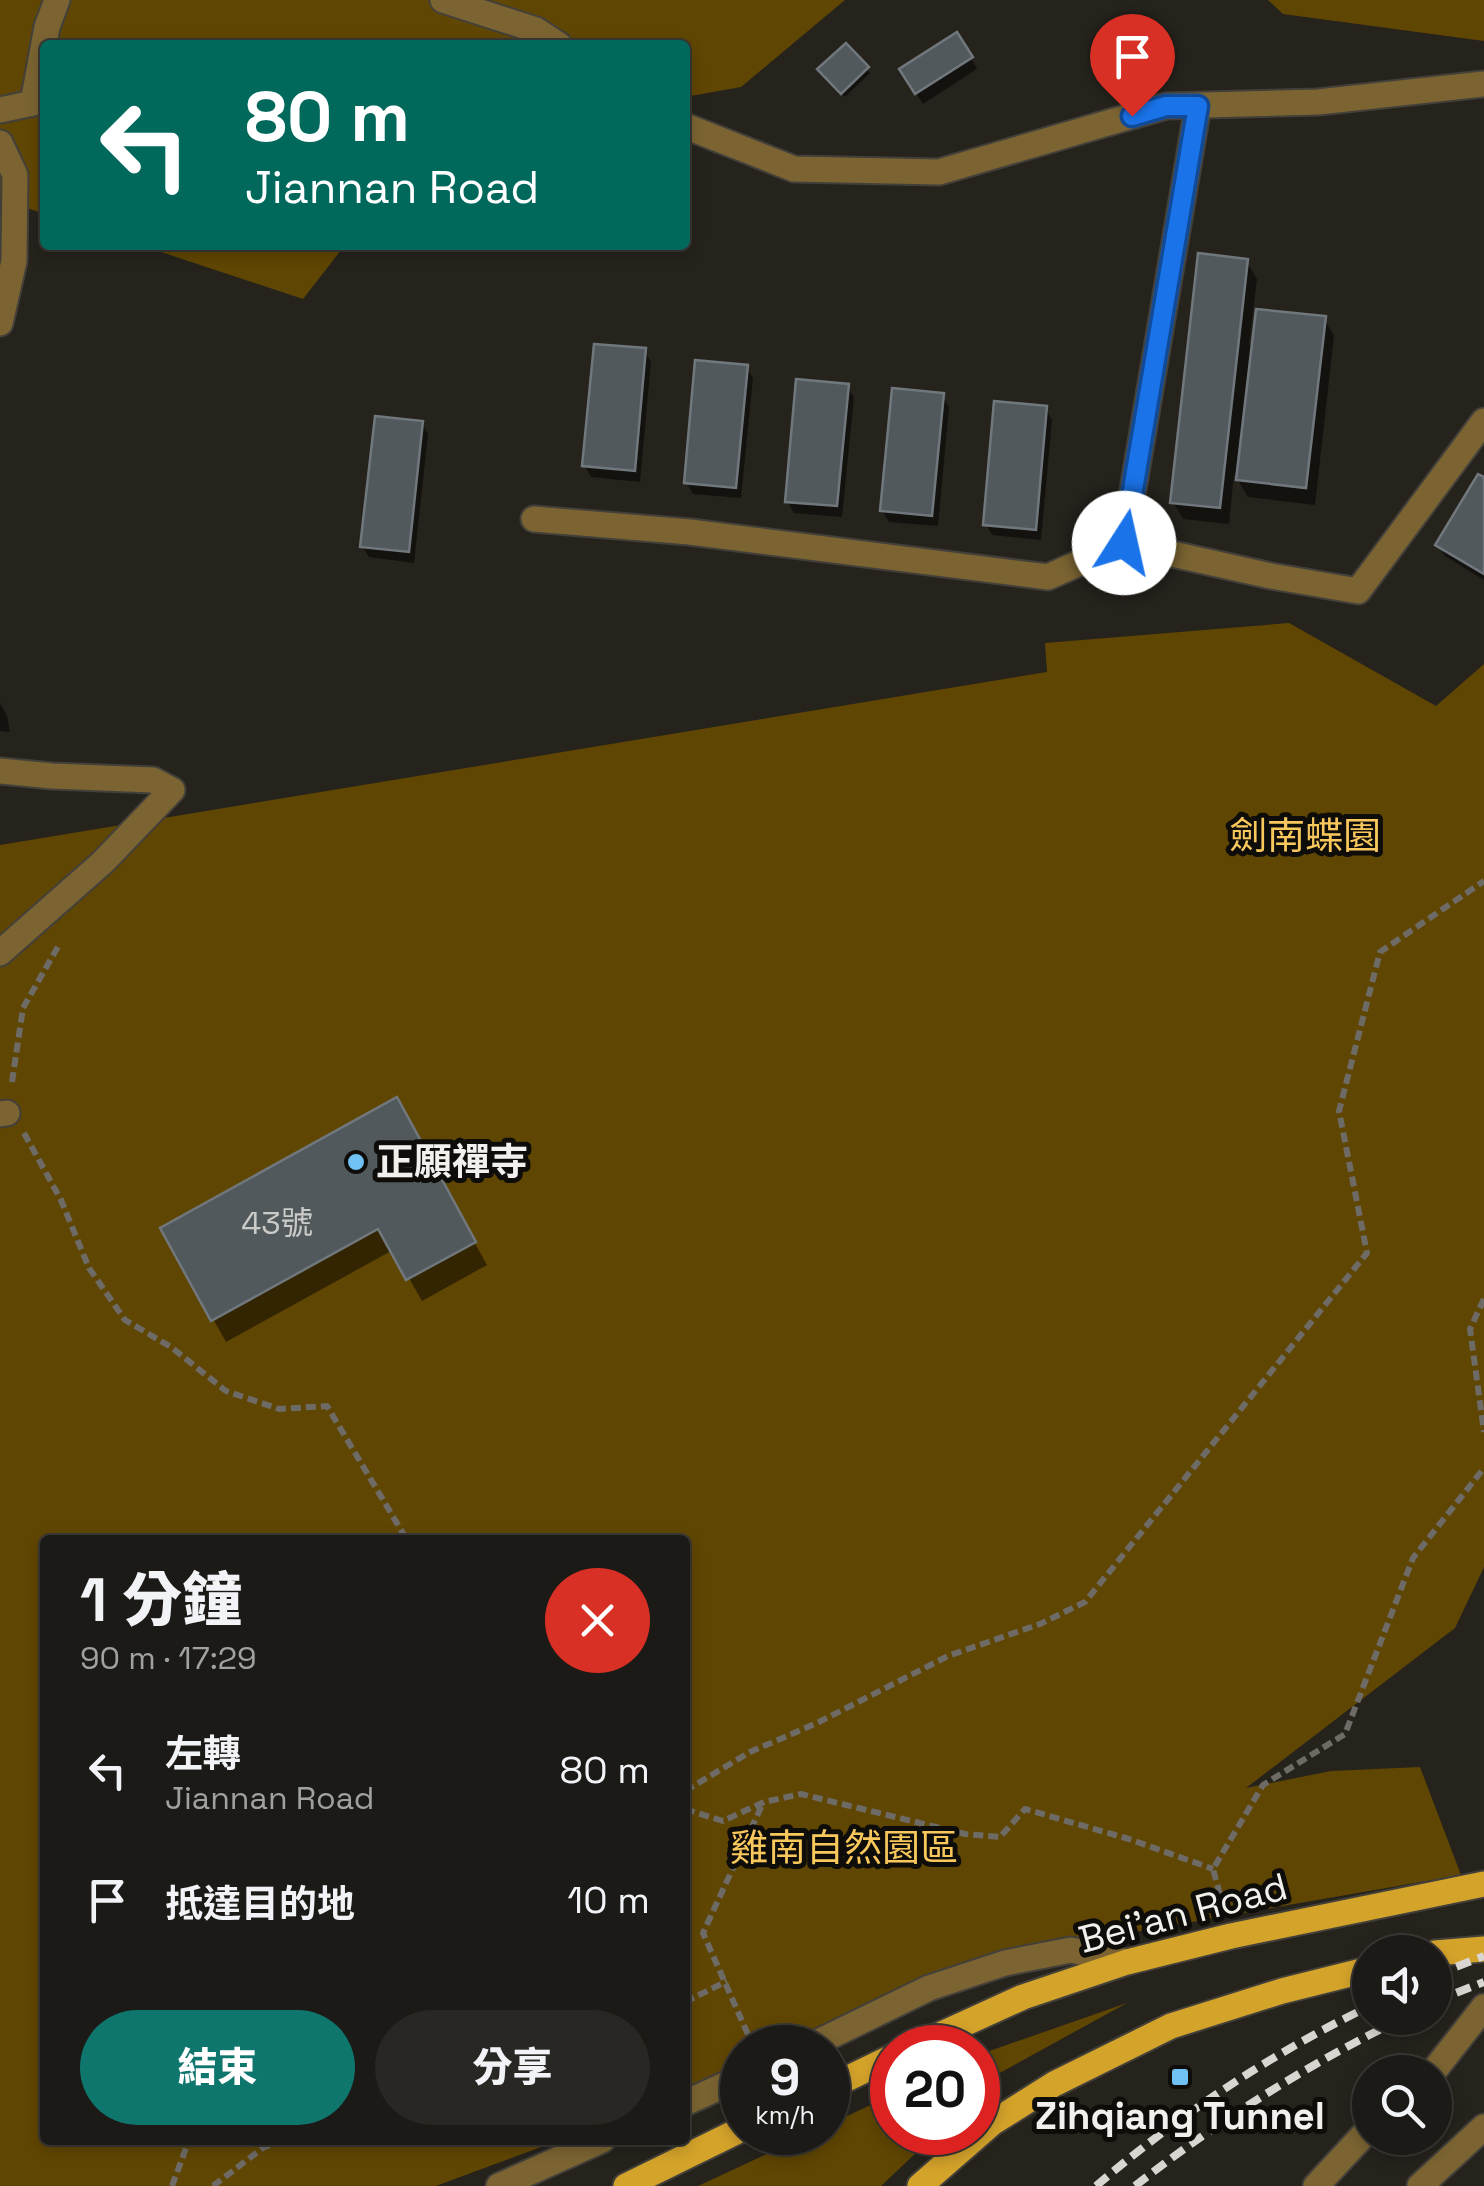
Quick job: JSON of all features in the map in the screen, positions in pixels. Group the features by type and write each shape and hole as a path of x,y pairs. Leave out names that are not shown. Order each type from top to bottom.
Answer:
{"main road":[{"name":"Bei'an Road","path":"963,2025 1024,1998 1128,1962 1231,1936 1484,1884"},
{"path":"1452,1952 1484,1949"},
{"path":"920,2186 992,2123 1054,2084 1171,2026 1282,1991 1352,1974"},
{"path":"626,2186 720,2141"}],"street":[{"path":"45,40 57,0"},
{"path":"443,0 536,30 551,40"},
{"path":"0,110 33,104 40,66"},
{"path":"690,128 794,169 939,172 1166,106 1318,102 1484,84"},
{"path":"1123,543 1198,106"},
{"path":"0,142 15,175 14,261 0,324"},
{"path":"534,518 690,532 1048,577 1123,543 1358,591 1484,421"},
{"path":"0,771 153,780 172,790 103,862 0,953"},
{"path":"850,2027 930,1988 1005,1963 1071,1950 1128,1962"},
{"path":"1446,2055 1484,2008"},
{"path":"690,2101 720,2088"},
{"path":"1420,2186 1484,2127"},
{"path":"499,2186 591,2145"},
{"path":"1316,2186 1352,2147"}],"path":[{"path":"690,1788 750,1752 817,1723 948,1656 1040,1624 1085,1602 1366,1253 1339,1111 1380,952 1484,881"},
{"path":"66,933 24,1008 4,1113 29,1140 61,1200 89,1268 125,1320 171,1348 226,1390 279,1409 327,1406 404,1535"},
{"path":"1484,1299 1470,1329 1484,1432"},
{"path":"1231,1936 1213,1869 1264,1785 1345,1734 1413,1558 1484,1468"},
{"path":"690,1810 723,1820 764,1802 801,1794 965,1834 1000,1837 1025,1809 1129,1839 1213,1869"},
{"path":"745,2025 702,1933 764,1802"},
{"path":"690,2000 727,1982"},
{"path":"172,2186 186,2145"},
{"path":"214,2186 272,2145"}],"green space":[{"path":"0,0 845,0 741,87 690,96 690,40 40,40 40,212 0,199"},
{"path":"1268,0 1484,0 1484,41 1283,14"},
{"path":"155,250 341,250 303,299"},
{"path":"1289,623 1436,706 1484,664 1484,1567 1455,1628 1246,1788 1331,1771 1420,1767 1461,1875 1129,1933 1052,1951 879,2003 834,2025 720,2025 720,2077 690,2090 690,1535 40,1535 40,2145 547,2145 436,2186 0,2186 0,845 1047,672 1045,643"},
{"path":"1127,2003 1000,2073 1000,2047"},
{"path":"870,2105 870,2155 914,2155 881,2186 698,2186 765,2155 850,2155 850,2115"}],"building":[{"path":"957,32 973,57 915,94 899,69"},
{"path":"846,43 869,67 841,94 817,69"},
{"path":"1198,253 1248,259 1220,508 1170,503"},
{"path":"1256,309 1326,316 1306,488 1236,480"},
{"path":"594,344 646,348 635,471 582,466"},
{"path":"695,360 748,365 736,488 684,483"},
{"path":"796,379 849,384 837,506 785,502"},
{"path":"892,388 944,393 932,516 880,511"},
{"path":"994,401 1047,406 1036,530 983,525"},
{"path":"375,416 423,421 409,552 360,547"},
{"path":"1478,474 1484,477 1484,574 1435,545"},
{"name":"正願禪寺","path":"397,1097 476,1242 406,1280 378,1229 211,1321 160,1228"}],"railway":[{"path":"1452,1968 1484,1956"},
{"path":"1452,1994 1484,1982"},
{"path":"1096,2186 1227,2087 1352,2016"},
{"path":"1135,2186 1264,2095 1370,2035"}],"place":[{"name":"正願禪寺","path":"356,1162"},
{"name":"Zihqiang Tunnel","path":"1180,2077"}],"route":[{"path":"1124,543 1198,106 1166,106 1132,116"}],"park label":[{"name":"劍南蝶園","path":"1305,836"},
{"name":"雞南自然園區","path":"844,1848"}]}
